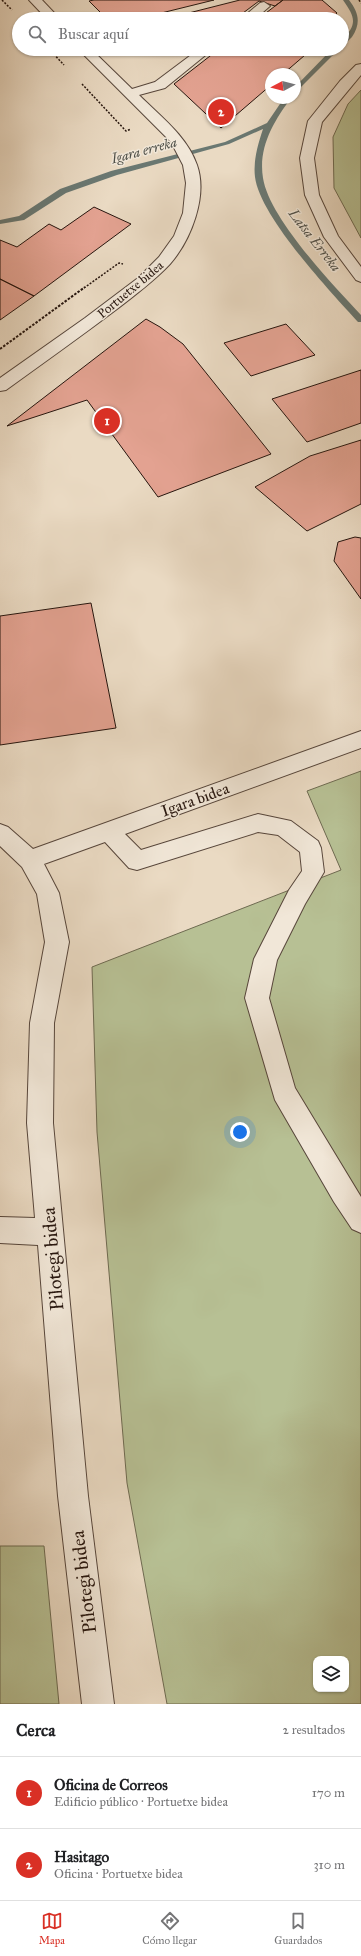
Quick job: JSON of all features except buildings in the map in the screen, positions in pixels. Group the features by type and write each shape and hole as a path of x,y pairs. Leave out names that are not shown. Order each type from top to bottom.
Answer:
{"street":[{"path":"37,2 52,2"},
{"path":"37,2 47,12"},
{"path":"256,12 264,6"},
{"name":"Portuetxe bidea","path":"0,386 91,321 143,281 166,260 181,236 190,213 193,182 190,165 177,140 91,56"},
{"path":"130,94 160,85 198,56"},
{"path":"361,68 345,84 316,121 307,158 312,195 331,237 361,277"},
{"name":"Igara bidea","path":"30,860 361,739"},
{"path":"108,831 137,861 258,823 283,827 310,848 313,872 297,897 266,960 257,998 284,1092 343,1193 361,1220"},
{"name":"Pilotegi bidea","path":"0,833 30,860 48,893 57,942 42,1023 40,1123 73,1496 98,1704"},
{"path":"0,1230 50,1232"}],"path":[{"path":"0,349 119,263 124,265"}],"green space":[{"path":"361,90 361,238 334,188 333,137 348,104"},
{"path":"361,771 361,1704 167,1704 127,1483 97,1132 92,967 341,870 307,791"},
{"path":"0,1546 44,1546 59,1704 0,1704"}],"waterway":[{"name":"Igara erreka","path":"346,0 354,13 357,23 353,32 349,36"},
{"name":"Igara erreka","path":"301,85 329,56"},
{"name":"Igara erreka","path":"269,124 283,104"},
{"name":"Igara erreka","path":"0,222 21,218 63,191 114,173 227,143 269,124"},
{"name":"Latsa Erreka","path":"269,124 263,140 258,165 261,188 282,225 292,239 325,280 361,320"}],"place":[{"name":"Hasitago","path":"221,112"},
{"name":"Oficina de Correos","path":"107,421"}]}
